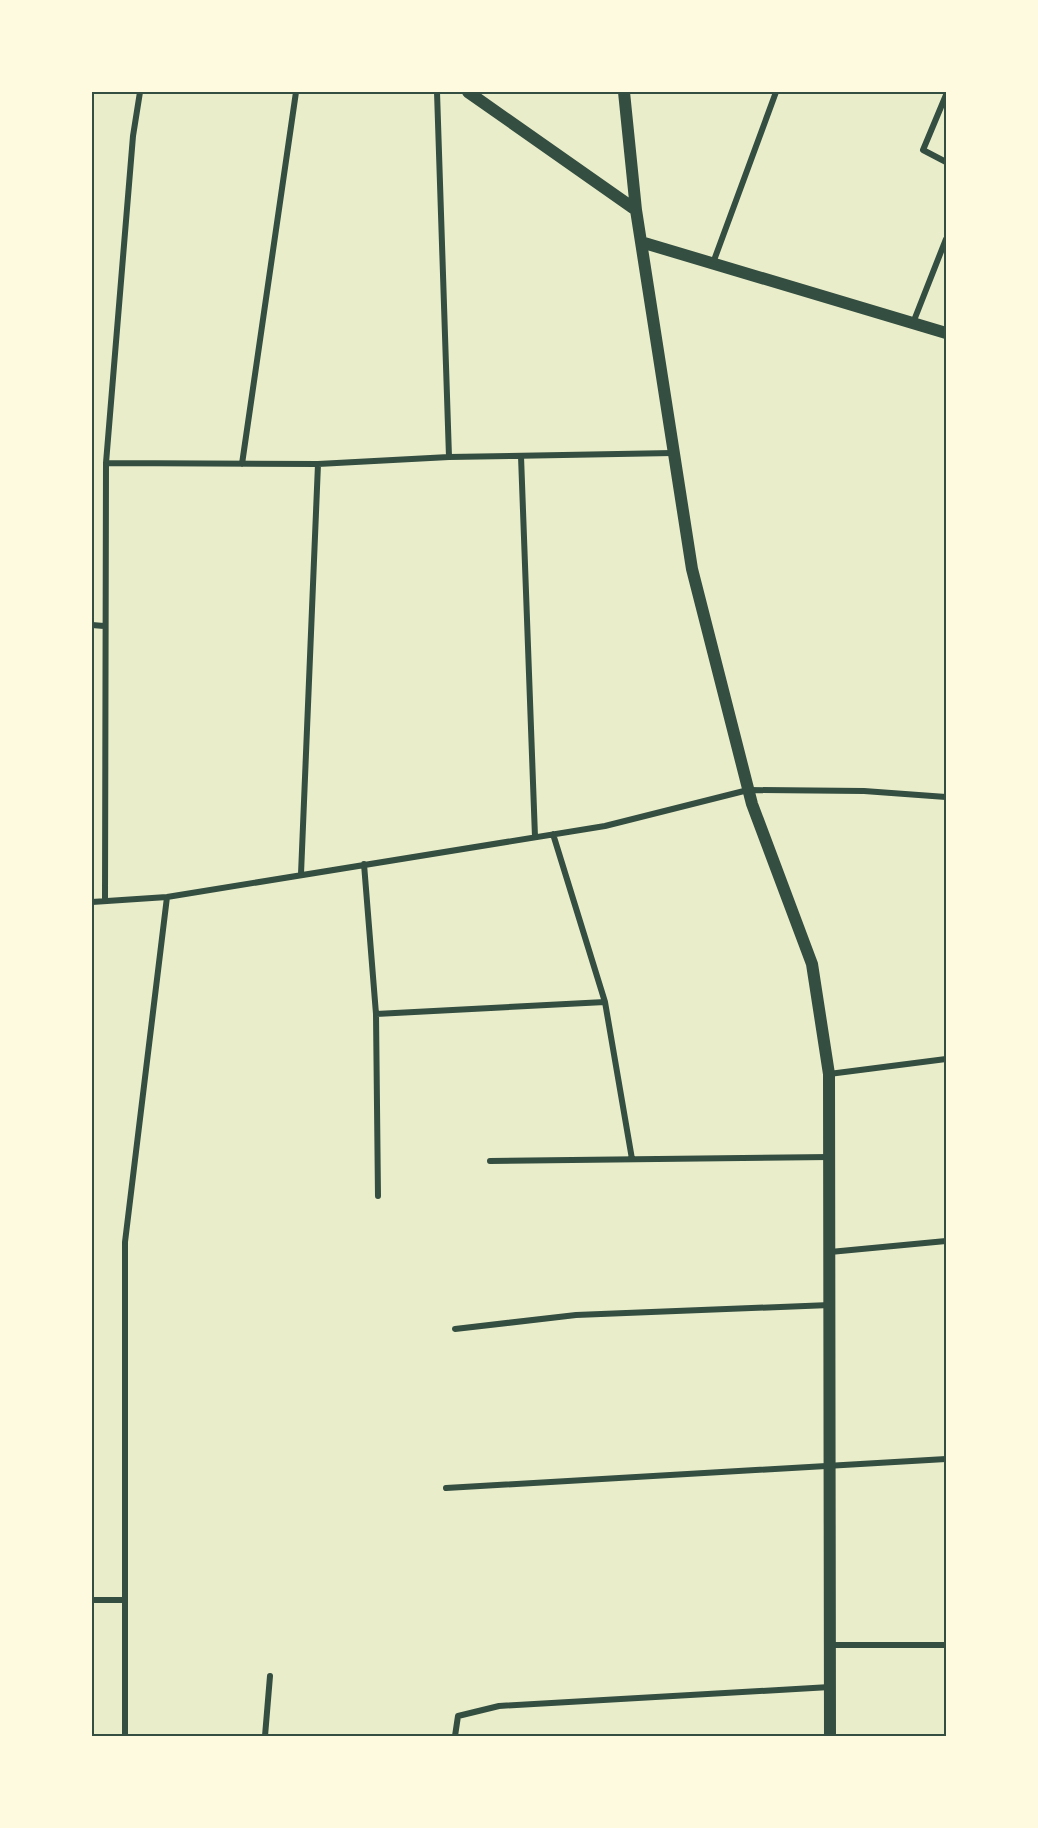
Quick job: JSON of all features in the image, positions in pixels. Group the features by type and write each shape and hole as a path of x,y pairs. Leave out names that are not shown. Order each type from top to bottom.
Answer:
{"main road":[{"path":"468,92 636,210"},
{"path":"624,92 636,210 692,569 748,789 812,964 829,1074 830,1737"},
{"path":"641,242 946,333"}],"street":[{"path":"105,901 105,463 133,136 140,92"},
{"path":"242,464 296,92"},
{"path":"437,92 449,458"},
{"path":"713,263 776,92"},
{"path":"946,95 923,150 946,162"},
{"path":"913,324 946,239"},
{"path":"105,463 318,464 449,458 673,453"},
{"path":"520,456 535,837"},
{"path":"301,874 318,464"},
{"path":"92,625 104,626"},
{"path":"92,902 167,897 605,826 748,789 864,791 946,797"},
{"path":"553,834 605,1002 632,1159"},
{"path":"364,864 376,1014 378,1196"},
{"path":"125,1737 125,1242 167,897"},
{"path":"376,1014 605,1002"},
{"path":"829,1074 946,1059"},
{"path":"490,1161 830,1157"},
{"path":"830,1252 946,1241"},
{"path":"455,1329 576,1315 830,1305"},
{"path":"446,1488 946,1459"},
{"path":"92,1600 124,1600"},
{"path":"830,1645 946,1645"},
{"path":"265,1737 270,1676"},
{"path":"455,1737 458,1716 499,1706 830,1687"}]}
